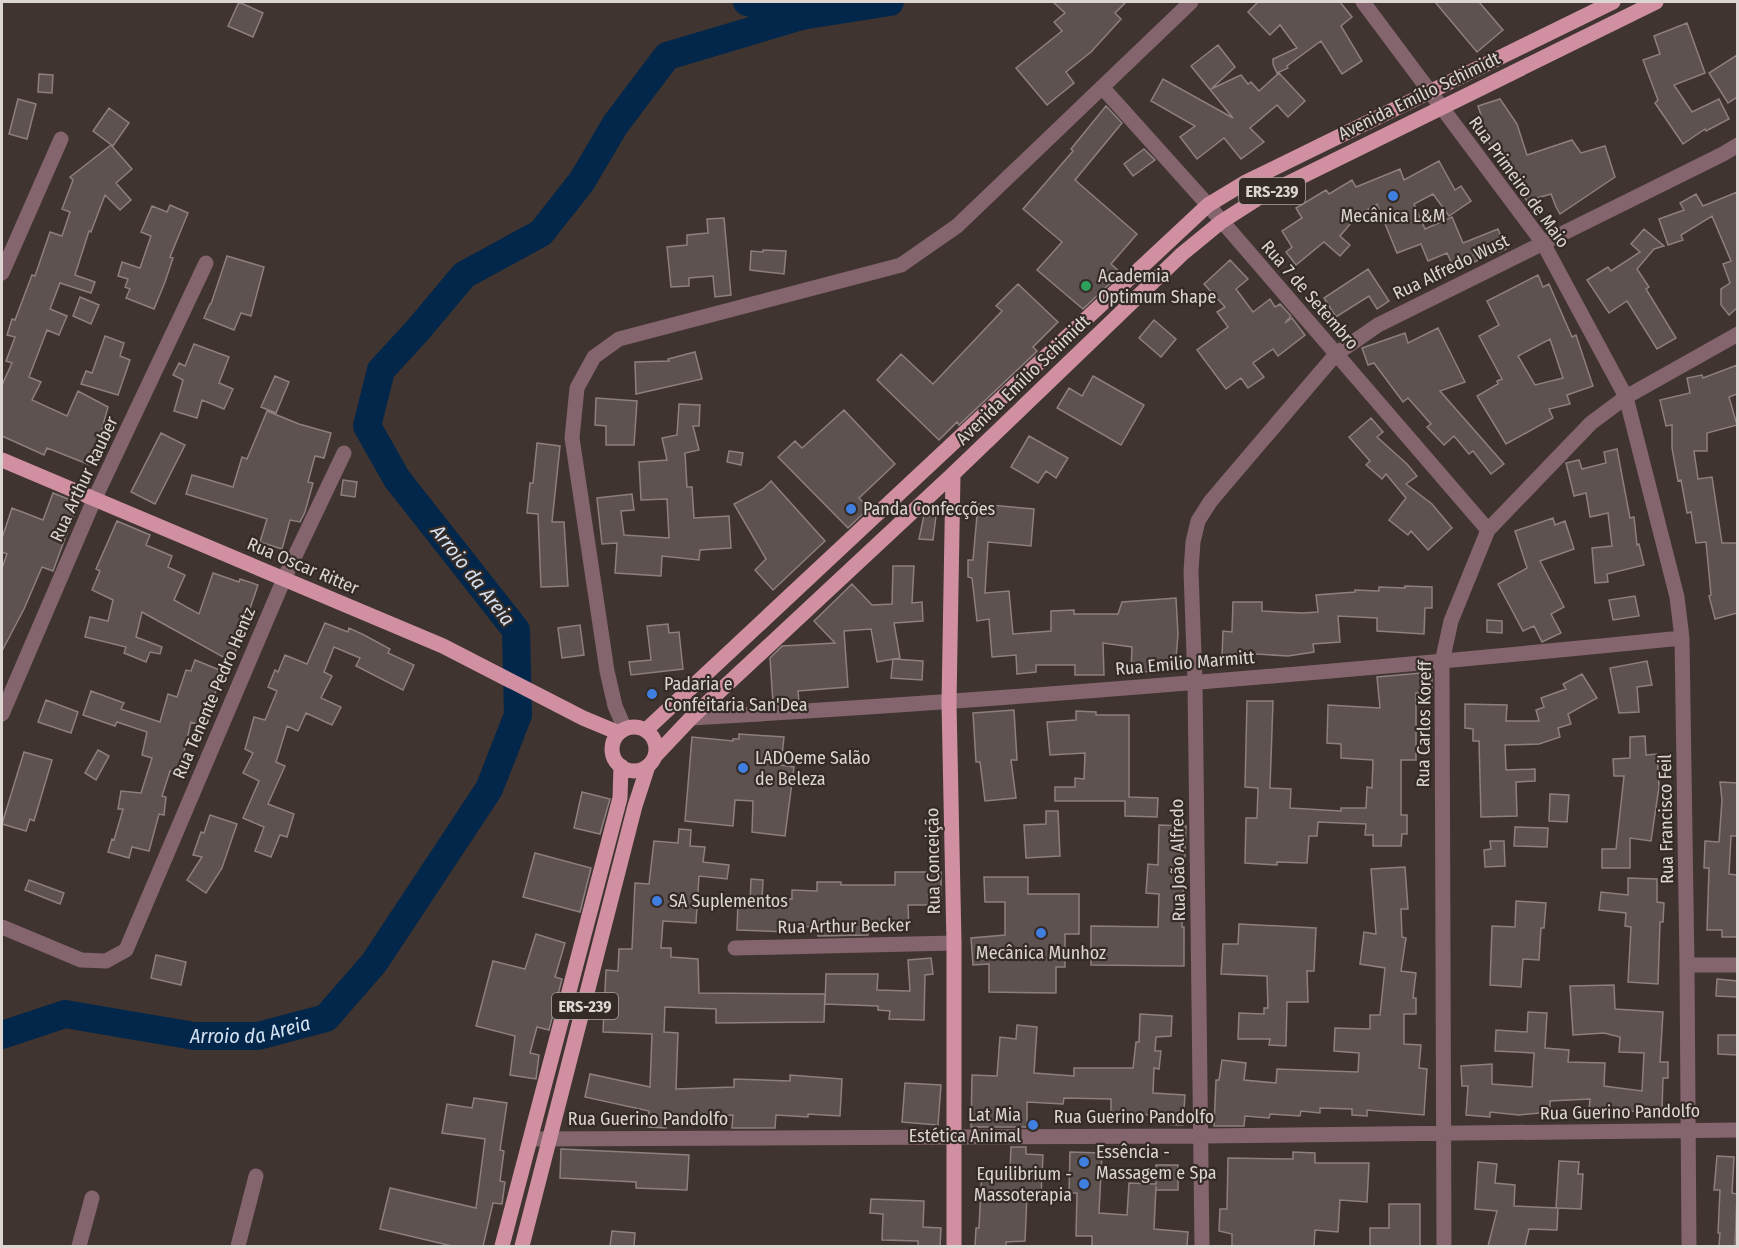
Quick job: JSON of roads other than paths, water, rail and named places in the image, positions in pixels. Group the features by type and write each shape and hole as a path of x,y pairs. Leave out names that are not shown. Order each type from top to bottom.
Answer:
{"main road":[{"name":"Avenida Emílio Schimidt","path":"646,730 1208,206 1246,182 1613,2"},
{"name":"Avenida Emílio Schimidt","path":"652,760 691,718 953,474 1182,254 1221,222 1260,197 1440,106 1656,2"},
{"path":"939,457 953,474"},
{"name":"Rua Oscar Ritter","path":"2,460 443,646 619,736"},
{"name":"Rua Conceição","path":"953,474 949,703 954,943 954,1246"},
{"path":"766,619 781,634"},
{"path":"639,727 646,730 655,741 652,760 634,771 621,766 616,760 619,736 639,727"},
{"name":"ERS-239","path":"522,1246 635,807 652,760"},
{"name":"ERS-239","path":"502,1246 620,798 621,766"}],"street":[{"path":"619,736 607,671 573,438 577,388 594,357 619,339 901,265 957,226 1191,2"},
{"name":"Rua Primeiro de Maio","path":"1363,2 1543,243 1626,397"},
{"name":"Rua 7 de Setembro","path":"1102,87 1488,530"},
{"path":"2,273 61,139"},
{"name":"Rua Alfredo Wust","path":"1226,483 1336,354 1378,325 1737,145"},
{"name":"Rua Arthur Rauber","path":"2,714 94,500 206,263"},
{"name":"Rua Carlos Koreff","path":"1444,1246 1442,662 1451,621 1488,530 1591,423 1626,397 1737,334"},
{"name":"Rua Francisco Feil","path":"1626,397 1677,597 1682,638 1689,1246"},
{"name":"Rua Tenente Pedro Hentz","path":"2,927 81,960 105,961 126,950 284,579 344,453"},
{"name":"Rua João Alfredo","path":"1202,1246 1195,682 1191,571 1193,542 1198,522 1210,502 1226,483"},
{"name":"Rua Emilio Marmitt","path":"691,718 949,703 1442,662 1682,638"},
{"name":"Rua Arthur Becker","path":"735,948 954,943"},
{"path":"1687,964 1737,965"},
{"name":"Rua Guerino Pandolfo","path":"531,1139 1201,1136 1737,1130"},
{"path":"238,1246 256,1176"},
{"path":"79,1246 92,1198"}],"waterway":[{"path":"747,2 801,16 890,2"},
{"name":"Arroio da Areia","path":"2,1035 65,1014 194,1036 258,1036 326,1018 374,963 489,789 518,715 516,630 397,479 367,426 381,370 464,275 541,233 582,181 615,125 667,56 801,16"}],"place":[{"name":"Mecânica L&M","path":"1393,196"},
{"name":"Academia Optimum Shape","path":"1086,286"},
{"name":"Panda Confecções","path":"851,509"},
{"name":"Padaria e Confeitaria San'Dea","path":"652,694"},
{"name":"LADOeme Salão de Beleza","path":"743,768"},
{"name":"SA Suplementos","path":"657,901"},
{"name":"Mecânica Munhoz","path":"1041,933"},
{"name":"Lat Mia Estética Animal","path":"1033,1125"},
{"name":"Essência - Massagem e Spa","path":"1084,1162"},
{"name":"Equilibrium - Massoterapia","path":"1084,1184"}]}
